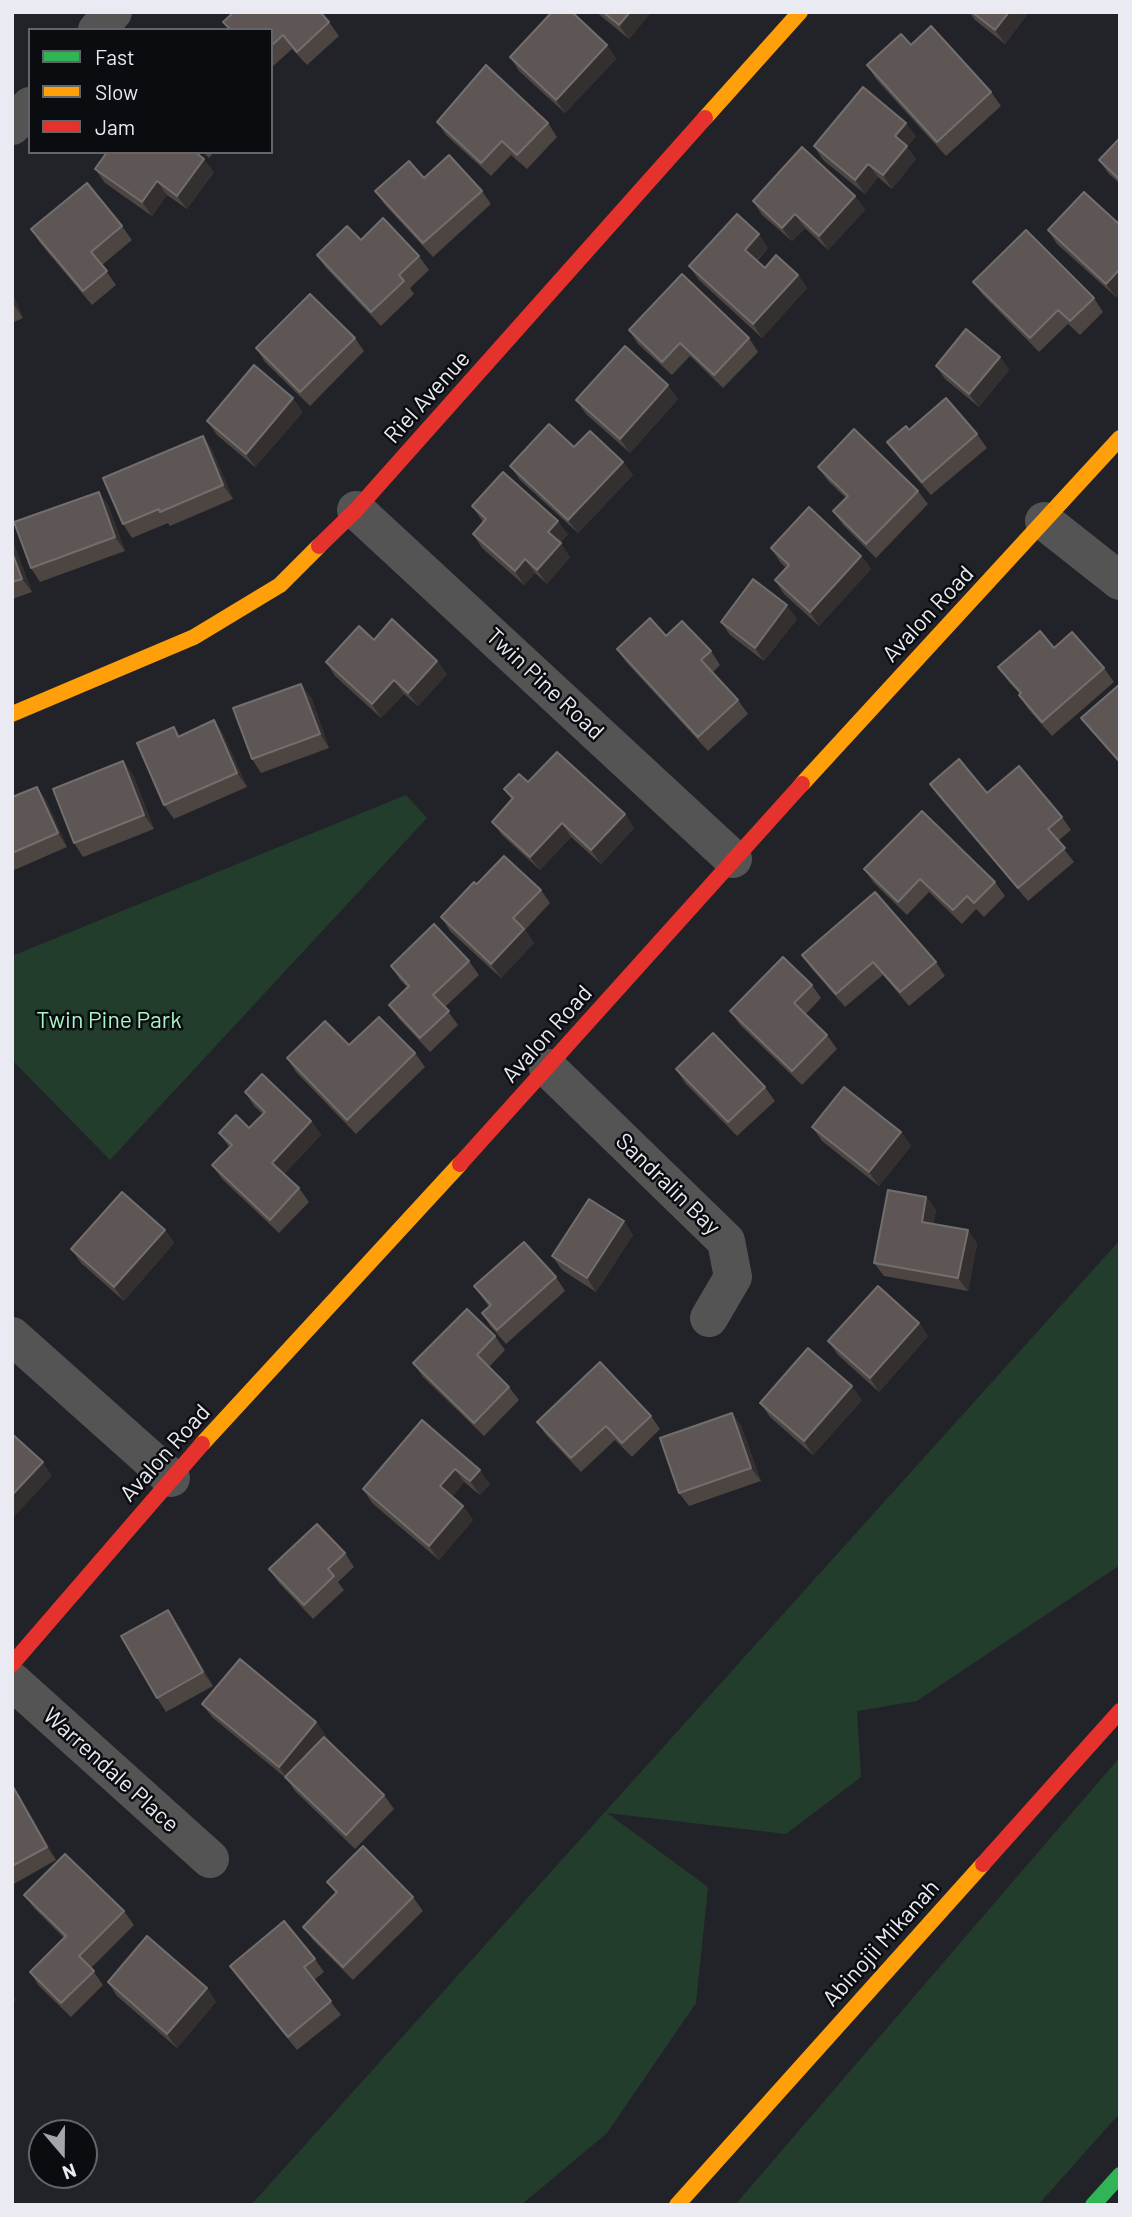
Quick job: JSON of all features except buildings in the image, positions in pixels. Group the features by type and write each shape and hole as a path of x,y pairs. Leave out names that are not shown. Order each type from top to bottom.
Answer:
{"street":[{"path":"99,28 113,12"},
{"name":"Riel Avenue","path":"12,714 194,637 280,585 356,510 800,12"},
{"path":"12,126 28,108"},
{"name":"Avalon Road","path":"12,1664 171,1478 548,1068 733,859 1120,438"},
{"name":"Twin Pine Road","path":"356,510 733,859"},
{"path":"1044,521 1120,581"},
{"name":"Sandralin Bay","path":"548,1068 726,1241 733,1277 709,1318"},
{"path":"12,1336 171,1478"},
{"name":"Warrendale Place","path":"12,1681 210,1859"},
{"name":"Abinojii Mikanah","path":"677,2205 1120,1711"},
{"path":"699,2205 792,2077"},
{"path":"1093,2205 1120,2175"}],"green space":[{"name":"Twin Pine Park","path":"406,795 427,818 110,1160 12,1060 12,956"},
{"path":"1120,1240 1120,1565 917,1701 857,1711 861,1777 786,1834 607,1813 708,1887 696,2003 607,2133 521,2205 251,2205"},
{"path":"1120,1757 1120,2113 1038,2205 735,2205"}],"traffic: fast":[{"path":"1093,2205 1120,2175"}],"traffic: slow":[{"path":"705,118 800,12"},
{"path":"802,784 1120,438"},
{"path":"12,714 194,637 280,585 319,546"},
{"path":"202,1444 460,1164"},
{"path":"677,2205 983,1864"}],"traffic: jam":[{"path":"319,546 356,510 705,118"},
{"path":"460,1164 802,784"},
{"path":"12,1664 202,1444"},
{"path":"983,1864 1120,1711"}]}
